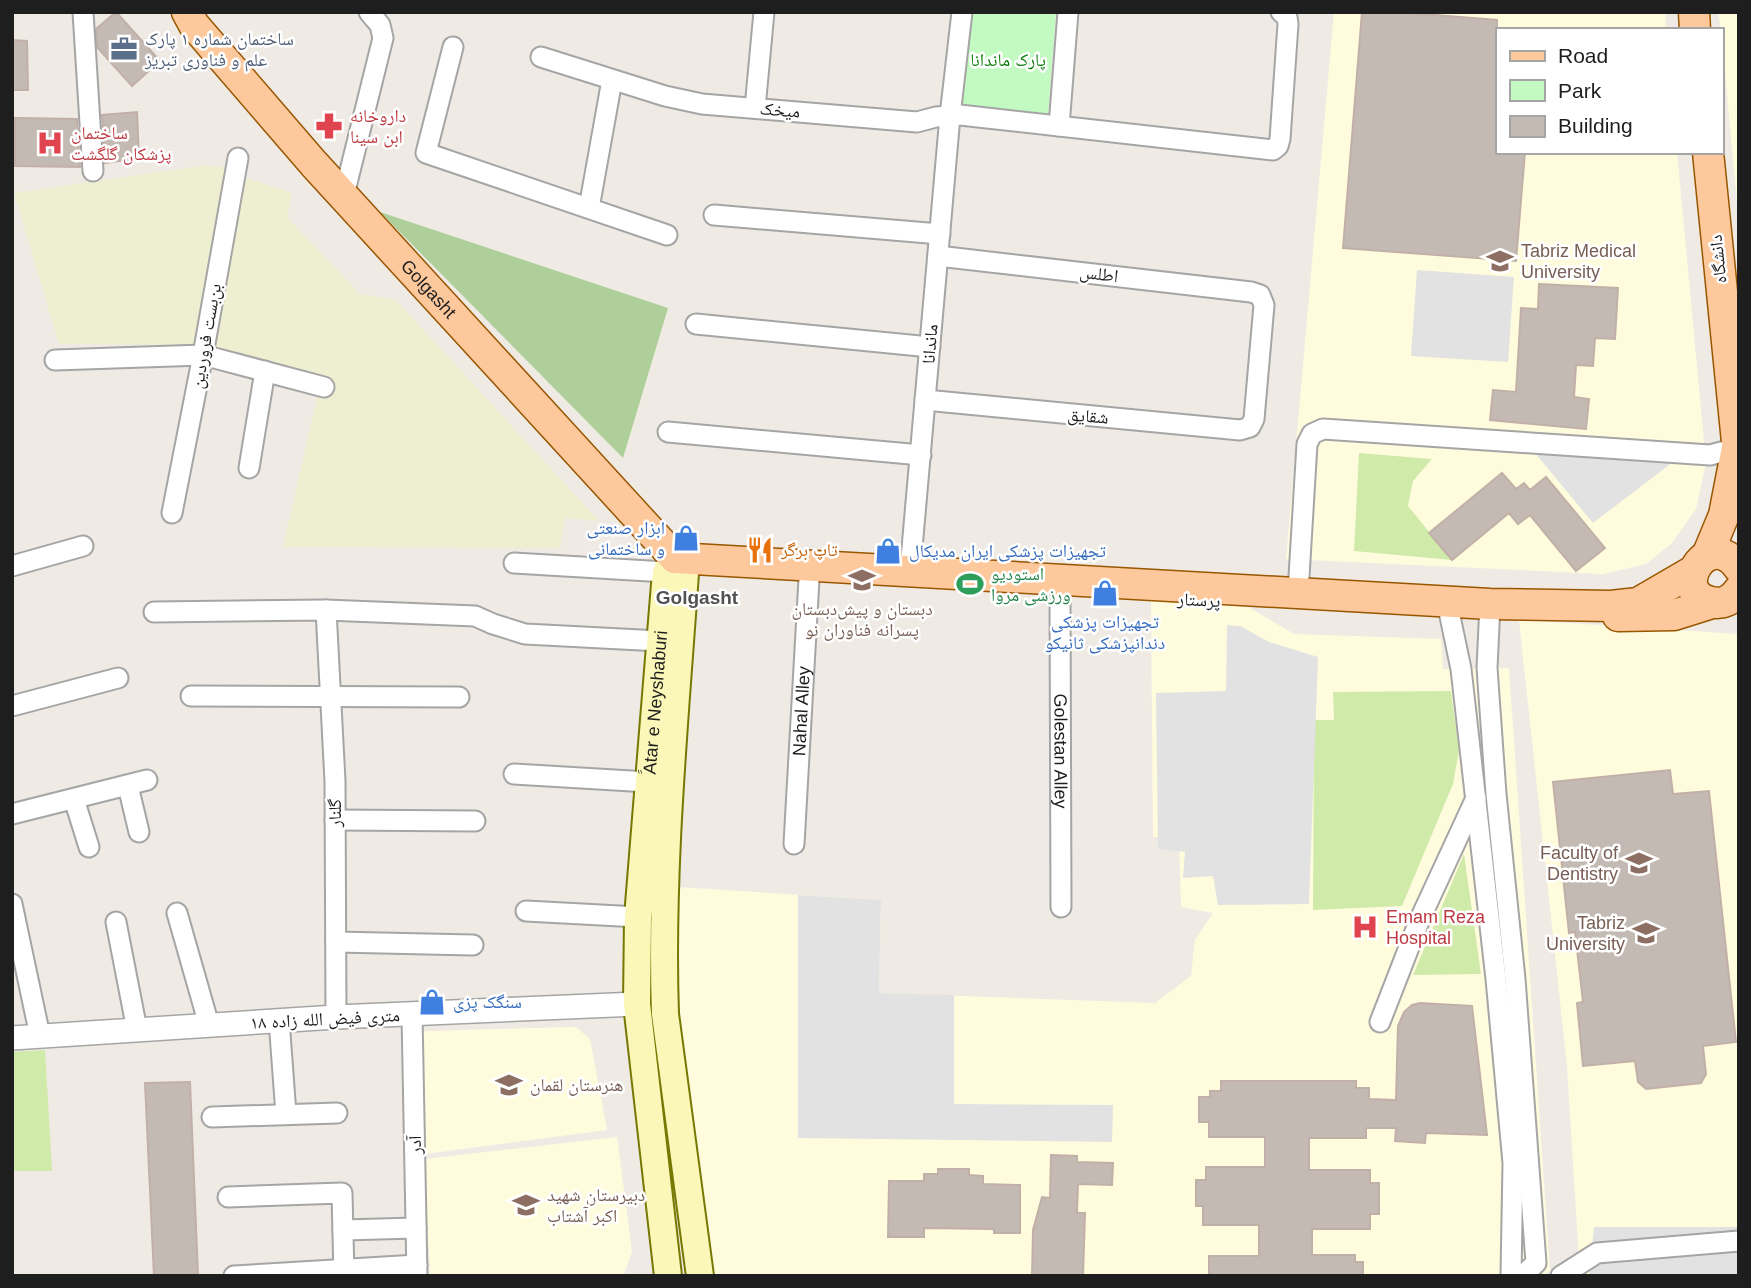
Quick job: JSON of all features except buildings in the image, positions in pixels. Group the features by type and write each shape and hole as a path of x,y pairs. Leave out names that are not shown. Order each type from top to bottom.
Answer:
{"main road":[{"name":"Golgasht","path":"187,12 211,45 314,164 675,568"},
{"name":"دانشگاه","path":"1700,564 1724,514 1738,455 1707,154"},
{"path":"1730,601 1705,600 1694,589 1692,581 1700,564 1721,554 1735,562 1739,568"},
{"name":"پرستار","path":"1490,609 1638,603 1700,564"},
{"name":"پرستار","path":"675,568 910,571 1298,593 1448,608"},
{"name":"پرستار","path":"675,568 809,579 1059,593 1654,617 1730,601"},
{"name":"ََAtar e Neyshaburi","path":"668,1276 637,1004 638,917 660,641 675,568"},
{"name":"ََAtar e Neyshaburi","path":"675,568 664,1014 700,1276"}],"street":[{"path":"83,12 93,171"},
{"path":"344,195 383,38 380,25 369,12"},
{"path":"755,108 764,12"},
{"name":"ماندانا","path":"910,571 961,12"},
{"path":"1059,126 1068,12"},
{"path":"950,116 1273,150 1278,146 1284,15"},
{"path":"453,47 426,153 667,235"},
{"name":"میخک","path":"541,57 612,80 702,104 916,122 950,116"},
{"path":"589,208 612,80"},
{"name":"بن‌بست فروردین","path":"172,513 204,355 238,159"},
{"path":"714,215 940,234"},
{"name":"اطلس","path":"938,256 1261,295 1264,305 1254,419 1250,427"},
{"path":"696,324 930,347"},
{"path":"55,360 204,355 324,387"},
{"path":"249,468 265,371"},
{"name":"شقایق","path":"925,400 1240,430 1250,427"},
{"path":"1298,593 1307,444 1311,434 1323,429 1738,455"},
{"path":"668,432 920,455"},
{"path":"12,566 83,546"},
{"path":"514,563 675,568"},
{"name":"Nahal Alley","path":"794,844 809,579"},
{"name":"Golestan Alley","path":"1059,593 1061,907"},
{"path":"1448,608 1461,669 1476,796 1513,1163 1511,1276"},
{"path":"1490,609 1487,668 1496,794 1515,979 1535,1263 1522,1276"},
{"path":"154,612 326,610 475,616 525,634 660,641"},
{"name":"گلنار","path":"326,610 335,820 336,1017"},
{"path":"12,706 118,678"},
{"path":"191,696 459,697"},
{"path":"514,774 648,782"},
{"path":"12,814 138,783 139,832"},
{"path":"1476,796 1496,794"},
{"path":"1380,1022 1420,919 1476,796"},
{"path":"74,799 89,847"},
{"path":"335,820 475,821"},
{"path":"12,904 40,1036"},
{"path":"526,911 638,917"},
{"path":"177,912 209,1025"},
{"path":"116,922 137,1030"},
{"path":"336,942 473,945"},
{"name":"۱۸ متری فیض الله زاده","path":"12,1038 279,1020 637,1004"},
{"name":"آدر","path":"412,1014 417,1271"},
{"path":"279,1020 286,1114"},
{"path":"212,1116 337,1113"},
{"path":"228,1197 342,1193 344,1273"},
{"path":"343,1230 416,1227"},
{"path":"1561,1276 1597,1253 1739,1241"},
{"path":"234,1276 417,1271"}],"shaded area":[{"name":"Tabriz Medical University","path":"1334,12 1665,12 1666,28 1496,28 1496,154 1677,154 1706,463 1696,509 1672,543 1646,564 1603,574 1286,559"},
{"path":"1718,12 1739,12 1739,224 1723,28 1721,28"},
{"path":"1417,270 1514,277 1508,362 1411,356"},
{"path":"1537,448 1673,462 1593,523 1535,453"},
{"name":"Emam Reza Hospital","path":"1151,600 1243,604 1294,634 1441,639 1443,669 1509,668 1550,1271 1542,1276 710,1276 662,886 881,900 879,993 1155,1003 1191,976 1195,940 1213,913 1181,907 1179,837 1153,837"},
{"name":"Tabriz University","path":"1519,620 1739,634 1739,1276 1580,1276 1567,1066"},
{"path":"1227,625 1240,626 1269,642 1318,657 1309,904 1218,905 1213,876 1183,878 1185,852 1158,849 1156,693 1226,691"},
{"path":"798,895 881,900 879,993 954,995 954,1104 1113,1105 1112,1142 798,1138"},
{"name":"هنرستان لقمان","path":"576,1027 590,1039 607,1130 425,1154 417,1039 426,1031"},
{"name":"دبیرستان شهید اکبر آشتاب","path":"617,1137 632,1252 624,1274 430,1276 424,1159"},
{"path":"1594,1227 1739,1227 1739,1276 1589,1276"}],"green space":[{"name":"پارک ماندانا","path":"971,12 1056,12 1048,115 958,107"},
{"path":"207,165 230,168 198,345 59,344 14,193"},
{"path":"240,176 292,193 287,217 360,294 396,300 599,521 565,518 560,548 283,547 320,385 212,355"},
{"path":"380,212 668,308 623,458"},
{"path":"1359,453 1432,459 1413,481 1408,506 1452,560 1354,551"},
{"path":"1451,691 1459,751 1453,784 1402,906 1313,910 1314,720 1334,720 1333,692"},
{"path":"1464,854 1481,974 1413,975"},
{"path":"45,1050 52,1171 12,1171 12,1052"}],"place":[{"name":"ساختمان شماره ۱ پارک علم و فناوری تبریز","path":"124,49"},
{"name":"داروخانه ابن سینا","path":"329,126"},
{"name":"ساختمان پزشکان گلگشت","path":"50,143"},
{"name":"Tabriz Medical University","path":"1500,261"},
{"name":"ابزار صنعتی و ساختمانی","path":"686,538"},
{"name":"تاپ برگر","path":"760,550"},
{"name":"تجهیزات پزشکی ایران مدیکال","path":"888,551"},
{"name":"دبستان و پیش‌دبستان پسرانه فناوران نو","path":"862,580"},
{"name":"استودیو ورزشی مروا","path":"970,584"},
{"name":"تجهیزات پزشکی دندانپزشکی ثانیکو","path":"1105,593"},
{"name":"Faculty of Dentistry","path":"1639,863"},
{"name":"Emam Reza Hospital","path":"1365,927"},
{"name":"Tabriz University","path":"1646,933"},
{"name":"سنگک پزی","path":"432,1002"},
{"name":"هنرستان لقمان","path":"509,1085"},
{"name":"دبیرستان شهید اکبر آشتاب","path":"526,1205"}],"district":[{"name":"Golgasht","path":"697,597"}]}
